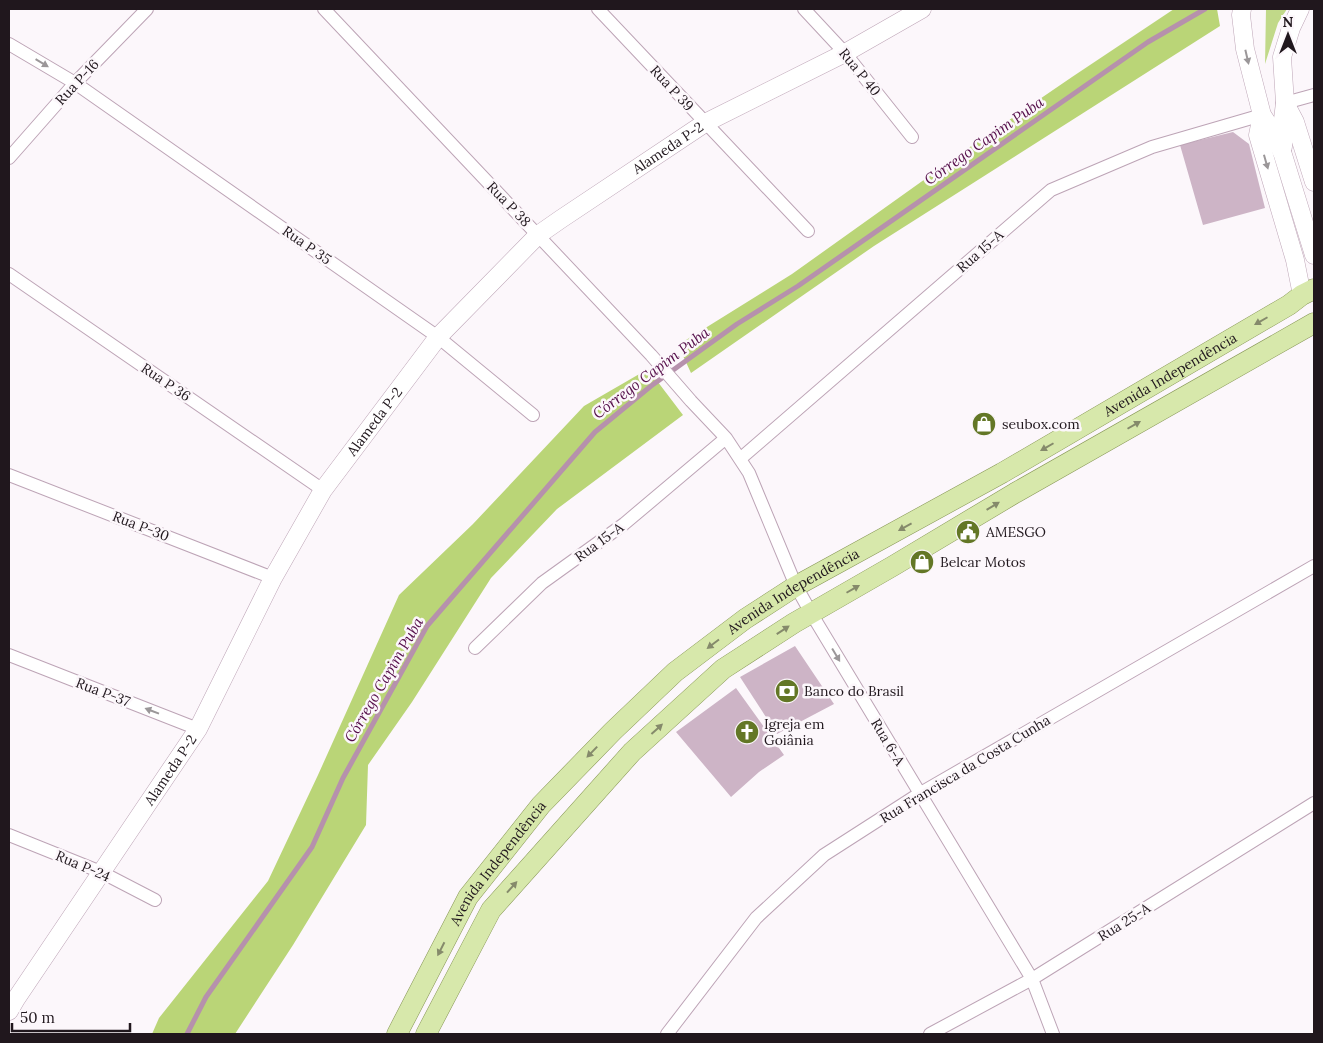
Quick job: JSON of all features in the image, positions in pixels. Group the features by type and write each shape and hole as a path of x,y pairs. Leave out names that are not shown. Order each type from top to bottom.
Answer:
{"main road":[{"name":"Avenida Independência","path":"397,1034 468,897 542,805 613,731 675,672 745,620 796,586 1002,473 1309,292"},
{"name":"Avenida Independência","path":"426,1034 491,910 632,752 723,669 811,613 1015,493 1313,325"},
{"path":"1002,473 1015,493"},
{"path":"468,897 491,910"}],"street":[{"name":"Rua P-16","path":"9,158 75,83 147,9"},
{"name":"Rua P 38","path":"324,9 651,355 691,401"},
{"name":"Rua P 39","path":"598,9 808,231"},
{"name":"Rua P 40","path":"804,9 845,53 912,137"},
{"name":"Alameda P-2","path":"9,1011 100,872 198,728 273,578 323,490 438,337 538,235 705,123 845,53 922,9"},
{"path":"1242,9 1246,48 1262,115 1272,130 1283,155 1314,254"},
{"path":"1283,155 1285,103 1282,57 1291,28 1300,9"},
{"name":"Rua P 35","path":"9,44 75,83 438,337 533,415"},
{"path":"1285,103 1314,95"},
{"path":"1285,103 1295,122 1314,182"},
{"path":"1262,115 1258,135 1294,260 1309,292"},
{"name":"Rua 15-A","path":"740,459 1051,190 1152,148 1262,115"},
{"name":"Rua P 36","path":"9,274 323,490"},
{"name":"Rua 6-A","path":"691,401 726,438 749,472 796,586 919,794 1032,979 1053,1034"},
{"name":"Rua 15-A","path":"475,648 542,583 624,524 726,438"},
{"name":"Rua P-30","path":"9,475 273,578"},
{"name":"Rua Francisca da Costa Cunha","path":"667,1034 756,918 824,855 919,794 1314,566"},
{"name":"Rua P-37","path":"9,655 198,728"},
{"name":"Rua 25-A","path":"930,1034 1032,979 1314,803"},
{"name":"Rua P-24","path":"9,835 100,872 155,900"}],"green space":[{"path":"1174,9 1217,9 1220,26 874,246 691,373 678,345 792,274 977,142"},
{"path":"1266,9 1287,9 1278,23 1265,64"},
{"path":"648,369 683,415 557,509 491,578 412,702 368,765 366,825 293,945 235,1034 152,1034 159,1018 268,881 399,595 473,524 584,406"}],"building":[{"path":"1233,132 1249,144 1265,208 1203,225 1180,145"},
{"name":"Banco do Brasil","path":"795,646 834,704 777,734 740,677"},
{"path":"736,688 784,755 759,772 731,797 676,732"}],"waterway":[{"name":"Córrego Capim Puba","path":"187,1034 206,997 312,847 343,778 427,626 595,432 651,386 737,324 798,286 1148,42 1205,9"}],"place":[{"name":"seubox.com","path":"984,424"},
{"name":"AMESGO","path":"968,532"},
{"name":"Belcar Motos","path":"922,562"},
{"name":"Banco do Brasil","path":"787,691"},
{"name":"Igreja em Goiânia","path":"747,732"}]}
